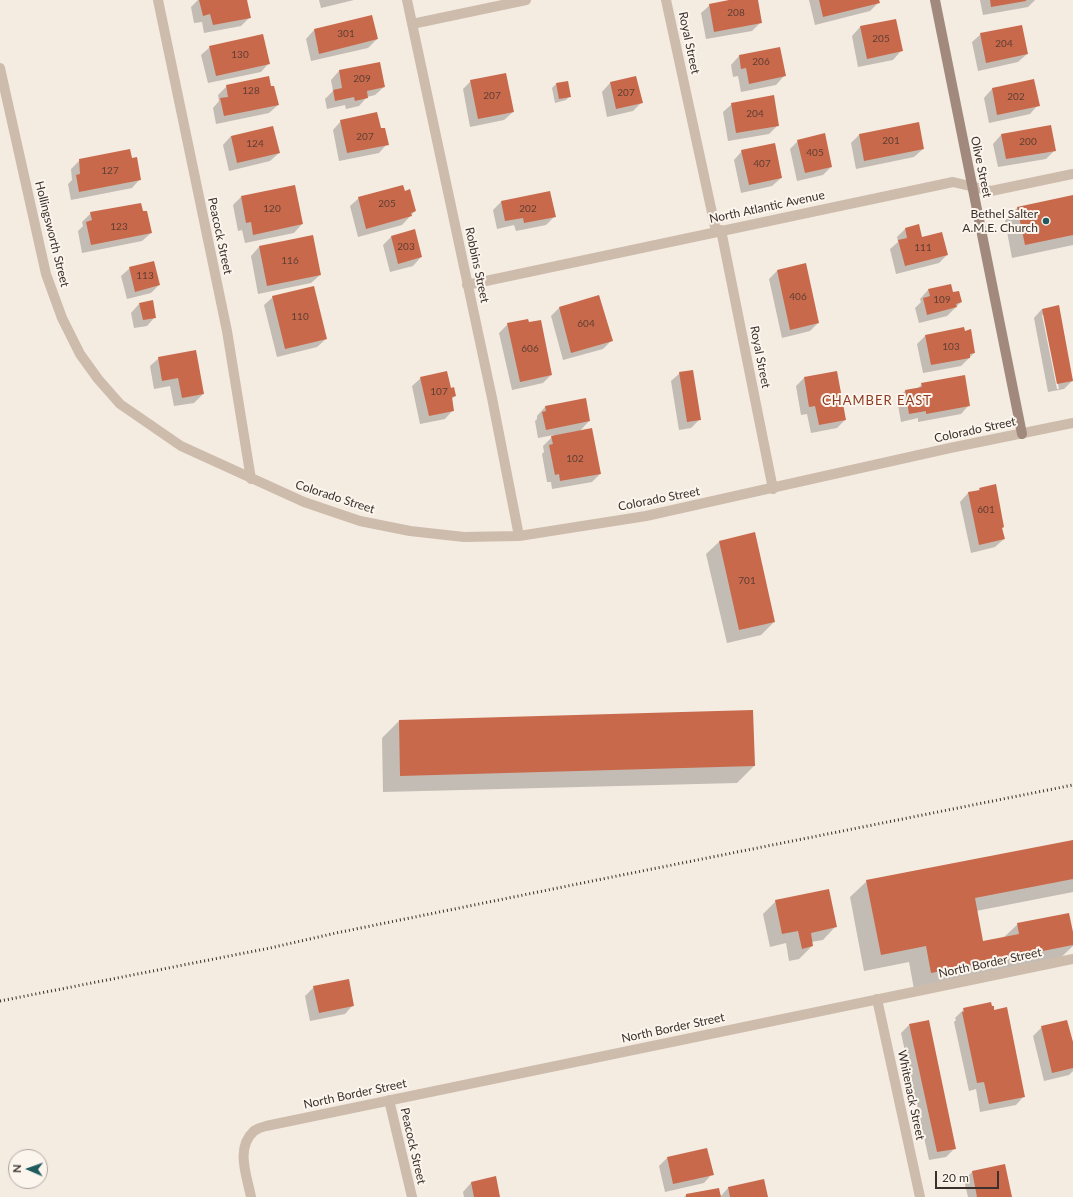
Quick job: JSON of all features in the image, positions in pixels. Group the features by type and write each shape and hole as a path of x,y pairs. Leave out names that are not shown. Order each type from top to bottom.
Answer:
{"street":[{"name":"Peacock Street","path":"158,0 227,331 252,479"},
{"name":"Robbins Street","path":"407,0 492,398 519,536"},
{"path":"412,24 526,0"},
{"name":"Royal Street","path":"666,0 719,231 773,489"},
{"name":"Olive Street","path":"935,0 1022,434"},
{"name":"Hollingsworth Street","path":"0,68 46,274 62,318 80,354 98,379 120,404 181,446 252,479"},
{"name":"North Atlantic Avenue","path":"467,285 953,182 991,191 1073,174"},
{"name":"Colorado Street","path":"252,479 304,502 360,521 410,531 464,537 519,536 646,516 773,489 950,448 1073,423"},
{"name":"North Border Street","path":"251,1197 243,1159 244,1149 248,1139 255,1130 266,1126 1073,959"},
{"name":"Whitenack Street","path":"877,999 920,1197"},
{"name":"Peacock Street","path":"389,1100 412,1197"}],"building":[{"path":"199,0 247,0 251,18 213,25 210,14 203,16"},
{"path":"729,0 758,0 762,23 714,32 709,4"},
{"path":"819,0 879,0 880,3 823,17"},
{"path":"990,0 1026,0 1026,1 991,7"},
{"path":"372,15 378,39 319,54 314,29"},
{"path":"896,19 903,51 867,59 860,26"},
{"path":"1022,25 1028,54 986,63 980,33"},
{"path":"263,34 270,64 216,76 209,46"},
{"path":"780,47 786,76 749,84 746,68 741,69 739,55"},
{"path":"380,62 385,87 367,91 368,98 355,101 354,97 335,101 333,90 342,88 339,70"},
{"path":"506,73 514,112 478,119 470,80"},
{"path":"269,76 271,86 274,86 279,105 224,116 220,98 228,97 226,85"},
{"path":"636,76 643,103 616,109 610,82"},
{"path":"1034,79 1040,106 997,115 992,88"},
{"path":"568,81 571,97 559,99 556,83"},
{"path":"774,95 779,126 736,133 731,103"},
{"path":"377,112 381,128 385,128 389,145 347,153 340,120"},
{"path":"919,122 924,149 864,161 859,134"},
{"path":"1051,125 1056,151 1006,159 1001,134"},
{"path":"273,126 280,153 237,163 231,136"},
{"path":"825,133 832,167 805,173 797,140"},
{"path":"775,143 782,178 749,185 741,150"},
{"path":"130,149 132,158 137,157 141,180 79,192 76,175 80,174 79,159"},
{"path":"295,185 303,224 253,235 251,222 246,223 241,196"},
{"path":"403,185 405,191 410,189 416,211 411,213 412,216 366,229 358,197"},
{"path":"550,191 556,217 524,223 523,218 505,221 501,201"},
{"name":"Bethel Salter A.M.E. Church","path":"1073,195 1073,235 1025,245 1017,207"},
{"path":"141,203 143,211 147,211 152,233 91,245 86,222 92,220 90,212"},
{"path":"919,224 922,237 942,232 948,255 905,266 898,240 907,238 905,228"},
{"path":"415,229 422,257 398,264 391,236"},
{"path":"313,235 321,275 267,286 259,246"},
{"path":"154,261 160,285 135,292 129,267"},
{"path":"806,263 819,323 790,330 777,270"},
{"path":"951,284 953,292 959,291 962,302 956,304 957,307 927,315 923,298 930,296 928,289"},
{"path":"314,286 327,339 285,349 272,296"},
{"path":"599,295 613,341 571,353 559,307"},
{"path":"153,300 156,318 143,320 139,303"},
{"path":"1059,305 1073,381 1057,384 1042,309"},
{"path":"528,319 529,322 541,320 552,375 520,382 507,323"},
{"path":"964,327 965,331 971,329 975,353 970,354 970,358 931,365 925,335"},
{"path":"196,350 204,394 182,398 178,378 162,381 158,357"},
{"path":"693,370 701,420 687,422 679,372"},
{"path":"447,371 451,388 454,387 456,396 452,397 454,411 429,416 420,377"},
{"path":"837,371 846,420 819,425 815,406 809,407 804,377"},
{"path":"965,375 970,406 926,414 926,411 909,414 905,390 922,387 921,383"},
{"path":"586,398 590,421 546,430 542,412 546,411 545,406"},
{"path":"592,428 601,474 560,481 559,474 555,475 549,445 553,444 551,436"},
{"path":"996,484 1005,539 979,545 968,492 980,490 979,488"},
{"path":"755,532 775,622 739,630 719,541"},
{"path":"753,710 755,766 400,776 399,720"},
{"path":"1073,840 1073,879 975,898 983,941 1019,934 1017,923 1069,913 1073,932 1073,945 931,973 926,946 881,955 866,880"},
{"path":"829,889 837,927 811,933 813,946 802,949 798,931 782,934 775,900"},
{"path":"349,979 354,1006 319,1013 313,986"},
{"path":"991,1002 992,1006 994,1006 994,1010 1007,1007 1025,1097 989,1104 984,1082 977,1083 962,1012 964,1012 963,1008"},
{"path":"929,1020 956,1149 937,1152 909,1024"},
{"path":"1067,1020 1073,1042 1073,1068 1052,1073 1041,1026"},
{"path":"707,1148 714,1175 673,1184 667,1157"},
{"path":"1005,1164 1012,1197 977,1197 972,1171"},
{"path":"496,1176 500,1197 474,1197 471,1182"},
{"path":"764,1179 768,1197 730,1197 728,1187"},
{"path":"719,1188 721,1197 686,1197 686,1194"}],"railway":[{"path":"0,1001 270,948 336,933 1073,785"}],"place":[{"name":"Bethel Salter A.M.E. Church","path":"1046,221"}],"district":[{"name":"CHAMBER EAST","path":"877,401"}]}
